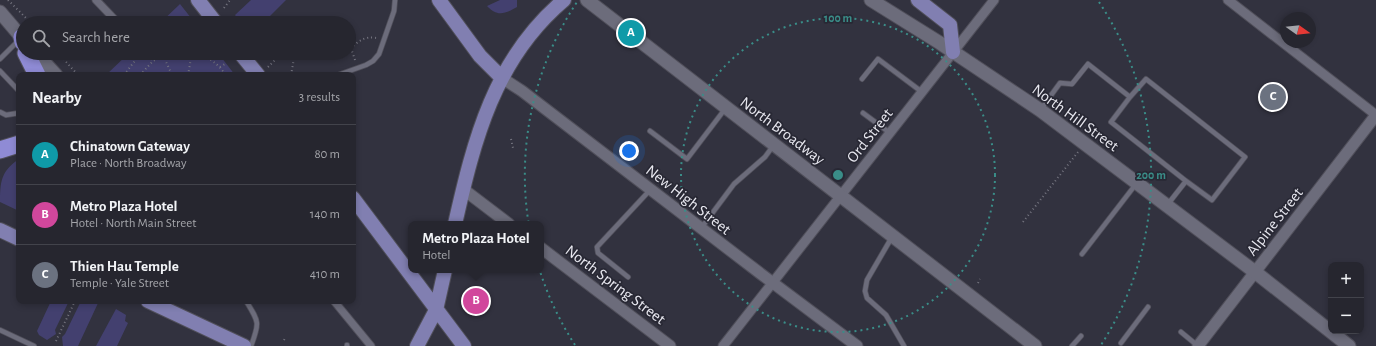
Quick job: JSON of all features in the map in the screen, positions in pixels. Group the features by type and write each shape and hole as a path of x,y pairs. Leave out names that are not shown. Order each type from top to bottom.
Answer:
{"highway":[{"path":"32,60 36,72"},
{"path":"0,150 16,145"}],"main road":[{"path":"198,0 211,16"},
{"path":"439,0 480,56 502,78"},
{"path":"456,221 482,122 493,93 529,37 564,0"},
{"name":"North Broadway","path":"587,0 1035,346"},
{"name":"North Hill Street","path":"871,0 1040,110 1255,272 1349,346"},
{"path":"918,0 950,24 953,52"},
{"path":"2,14 16,29"},
{"path":"42,60 53,72"},
{"path":"249,60 263,71"},
{"path":"356,202 408,272"},
{"path":"0,230 16,238"},
{"path":"409,273 464,346"},
{"path":"420,345 436,310 444,273"},
{"path":"154,304 244,346"}],"street":[{"path":"96,0 111,16"},
{"name":"Ord Street","path":"723,346 994,0"},
{"path":"1228,0 1376,115"},
{"name":"New High Street","path":"502,78 522,91 701,229 857,346"},
{"name":"Alpine Street","path":"1198,346 1376,115"},
{"path":"463,189 505,221"},
{"name":"North Spring Street","path":"544,250 670,346"},
{"path":"336,304 371,346"}],"lane":[{"path":"346,72 366,65 373,61 379,54 394,11 395,0"},
{"path":"0,59 16,46"},
{"path":"862,79 878,59 922,92"},
{"path":"1040,110 1060,83 1072,84 1088,64 1130,97"},
{"path":"0,70 16,88"},
{"path":"1146,79 1245,157 1212,200 1111,122 1130,97 1146,79"},
{"path":"650,131 687,159 726,108"},
{"path":"0,112 6,114 16,113"},
{"path":"863,113 890,132"},
{"path":"701,229 734,184 765,157 775,145"},
{"path":"1166,206 1186,181"},
{"path":"1082,254 1137,183"},
{"path":"628,277 598,253 597,247 650,189"},
{"path":"893,236 867,280 865,291 867,298 886,315 904,346"},
{"path":"248,304 257,320 258,328 251,346"},
{"path":"1121,343 1148,308"},
{"path":"0,330 34,346"},
{"path":"1181,332 1198,346"},
{"path":"1072,346 1081,336"}],"path":[{"path":"8,0 16,18"},
{"path":"224,8 230,0"},
{"path":"356,44 361,39 367,37 376,38"},
{"path":"64,60 75,72"},
{"path":"126,72 136,60"},
{"path":"165,60 171,72"},
{"path":"189,72 191,60"},
{"path":"211,60 223,72"},
{"path":"263,71 275,60"},
{"path":"292,72 294,60"},
{"path":"143,72 153,61"},
{"path":"220,68 225,64"},
{"path":"511,139 513,148"},
{"path":"1024,222 1085,143"},
{"path":"978,283 980,279"},
{"path":"56,341 74,304"}],"shaded area":[{"path":"251,0 286,0 270,16 235,15"},
{"path":"500,0 517,0 517,7 505,13 498,13 494,12 487,6"},
{"path":"180,4 189,16 167,16"},
{"path":"122,60 223,60 233,72 109,72"},
{"path":"16,161 16,210 0,202 1,183 8,168"},
{"path":"50,304 68,304 55,330 56,334 47,340 39,335 37,331"},
{"path":"80,304 98,304 78,346 63,346 62,337 65,334"},
{"path":"116,309 126,315 125,321 128,323 117,346 96,346"}],"place":[{"name":"Chinatown Gateway","path":"631,33"},
{"name":"Thien Hau Temple","path":"1273,97"},
{"name":"Metro Plaza Hotel","path":"476,301"}]}
